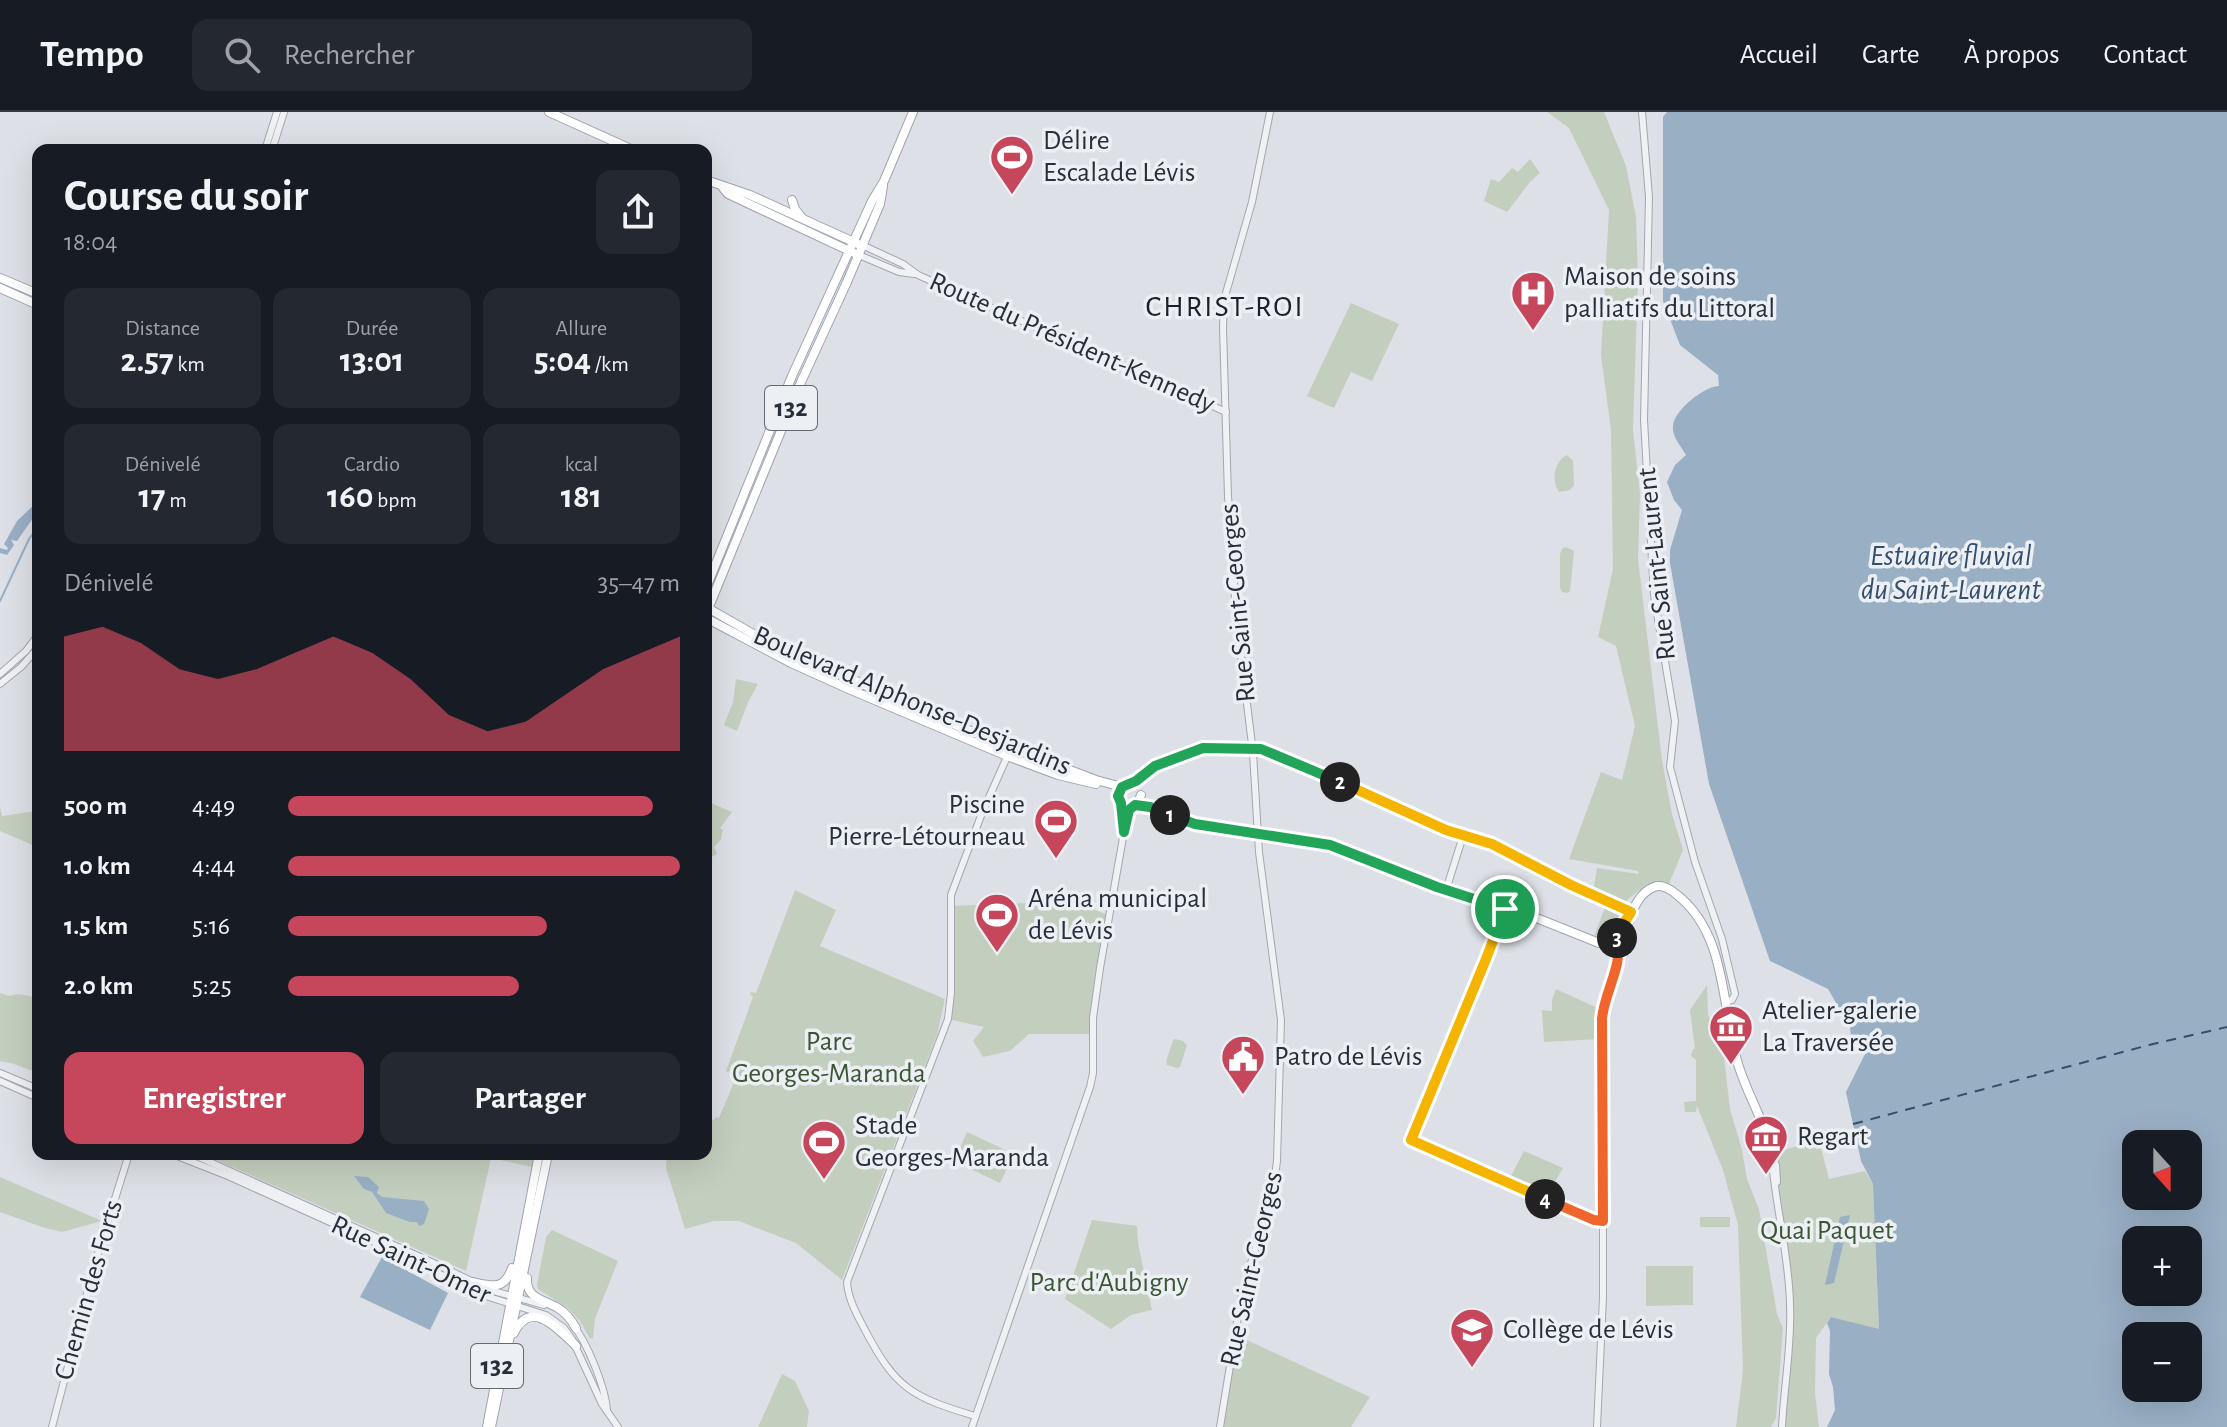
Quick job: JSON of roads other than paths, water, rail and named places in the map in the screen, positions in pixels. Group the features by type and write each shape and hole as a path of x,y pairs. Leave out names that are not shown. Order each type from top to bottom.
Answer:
{"main road":[{"path":"549,112 620,144"},
{"name":"132","path":"712,597 856,248 872,201 884,181 913,112"},
{"name":"Route du Président-Kennedy","path":"712,183 728,194 856,248"},
{"name":"Route du Président-Kennedy","path":"723,188 750,195 856,248"},
{"path":"792,200 802,219"},
{"name":"132","path":"712,573 792,376 856,248"},
{"path":"0,278 32,291"},
{"path":"0,288 32,302"},
{"name":"Boulevard Alphonse-Desjardins","path":"712,615 1009,752 1123,792 1133,806"},
{"path":"1123,792 1155,766 1203,748 1261,749 1463,836 1492,844 1631,912"},
{"path":"1123,792 1138,788 1145,801 1210,825"},
{"path":"1133,806 1141,795"},
{"path":"1133,806 1150,807 1190,823 1330,845 1446,890 1539,919 1599,943 1619,943 1626,932 1631,912 1650,889 1663,886 1673,891 1703,926 1713,951 1742,1076 1762,1122 1771,1153"},
{"path":"1615,906 1640,899"},
{"name":"132","path":"489,1427 524,1250 538,1160"},
{"name":"132","path":"524,1250 546,1160"},
{"path":"472,1282 491,1286 502,1283 524,1250"},
{"path":"524,1250 529,1293 561,1310 576,1328"},
{"name":"132","path":"489,1427 509,1349 514,1301"},
{"path":"509,1349 519,1324 533,1317 551,1323 576,1346"}],"street":[{"path":"267,144 277,112"},
{"path":"274,144 284,112"},
{"name":"Rue Saint-Georges","path":"1220,1427 1242,1292 1273,1192 1277,1161 1281,1020 1257,835 1252,748 1236,613 1228,496 1223,328 1224,300 1252,202 1270,112"},
{"name":"Rue Saint-Laurent","path":"1642,112 1649,175 1644,420 1654,595 1675,721 1670,767 1695,862 1731,972 1735,994 1732,1000 1727,1001"},
{"name":"Route du Président-Kennedy","path":"856,248 899,272 918,275 1226,412"},
{"path":"0,674 32,643"},
{"path":"0,684 32,655"},
{"path":"975,1416 918,1395 894,1376 863,1325 848,1292 847,1282 948,1019 951,895 1009,752"},
{"path":"1123,792 1124,832"},
{"path":"972,1427 1090,1087 1093,1018 1124,832 1133,806"},
{"path":"1446,890 1463,836"},
{"path":"1505,909 1411,1140 1594,1220 1603,1221"},
{"path":"1597,1427 1602,1335 1602,1019 1605,997 1619,956 1619,943"},
{"path":"0,1073 32,1086"},
{"path":"0,1081 32,1095"},
{"path":"1771,1153 1790,1304 1782,1427"},
{"name":"Chemin des Forts","path":"52,1427 95,1263 127,1160"},
{"name":"Rue Saint-Omer","path":"186,1160 414,1260 473,1292 554,1309 576,1328 590,1355 607,1409"},
{"name":"Rue Saint-Omer","path":"205,1160 551,1318 564,1328 576,1346 602,1404 618,1427"}],"water":[{"name":"Estuaire fluvial du Saint-Laurent","path":"1667,112 2227,112 2227,1427 1827,1427 1835,1410 1829,1374 1830,1331 1827,1323 1831,1317 1879,1329 1873,1184 1861,1161 1846,1092 1865,1054 1852,1044 1850,1027 1828,989 1770,961 1709,784 1670,563 1670,550 1682,510 1667,482 1675,465 1686,455 1674,434 1675,420 1691,400 1719,386 1718,375 1680,345 1663,301 1663,117"},
{"path":"32,507 32,520 17,541 11,540 14,545 7,555 0,553 0,548 7,550 4,544 17,521"},
{"path":"354,1176 368,1177 379,1187 377,1193 382,1197 424,1201 429,1209 424,1224 419,1226 417,1222 386,1213 372,1192 364,1189"},
{"path":"1850,1215 1834,1283 1825,1285 1840,1217"},
{"path":"382,1257 448,1293 430,1330 360,1297"}],"waterway":[{"path":"0,601 32,535"}],"place":[{"name":"Délire Escalade Lévis","path":"1012,196"},
{"name":"Maison de soins palliatifs du Littoral","path":"1533,332"},
{"name":"Piscine Pierre-Létourneau","path":"1056,860"},
{"name":"Aréna municipal de Lévis","path":"997,954"},
{"name":"Atelier-galerie La Traversée","path":"1731,1066"},
{"name":"Patro de Lévis","path":"1243,1096"},
{"name":"Regart","path":"1766,1176"},
{"name":"Stade Georges-Maranda","path":"824,1181"},
{"name":"Collège de Lévis","path":"1472,1369"}],"district":[{"name":"CHRIST-ROI","path":"1225,307"}],"park label":[{"name":"Parc Georges-Maranda","path":"829,1058"},
{"name":"Quai Paquet","path":"1827,1231"},
{"name":"Parc d'Aubigny","path":"1109,1283"}]}
